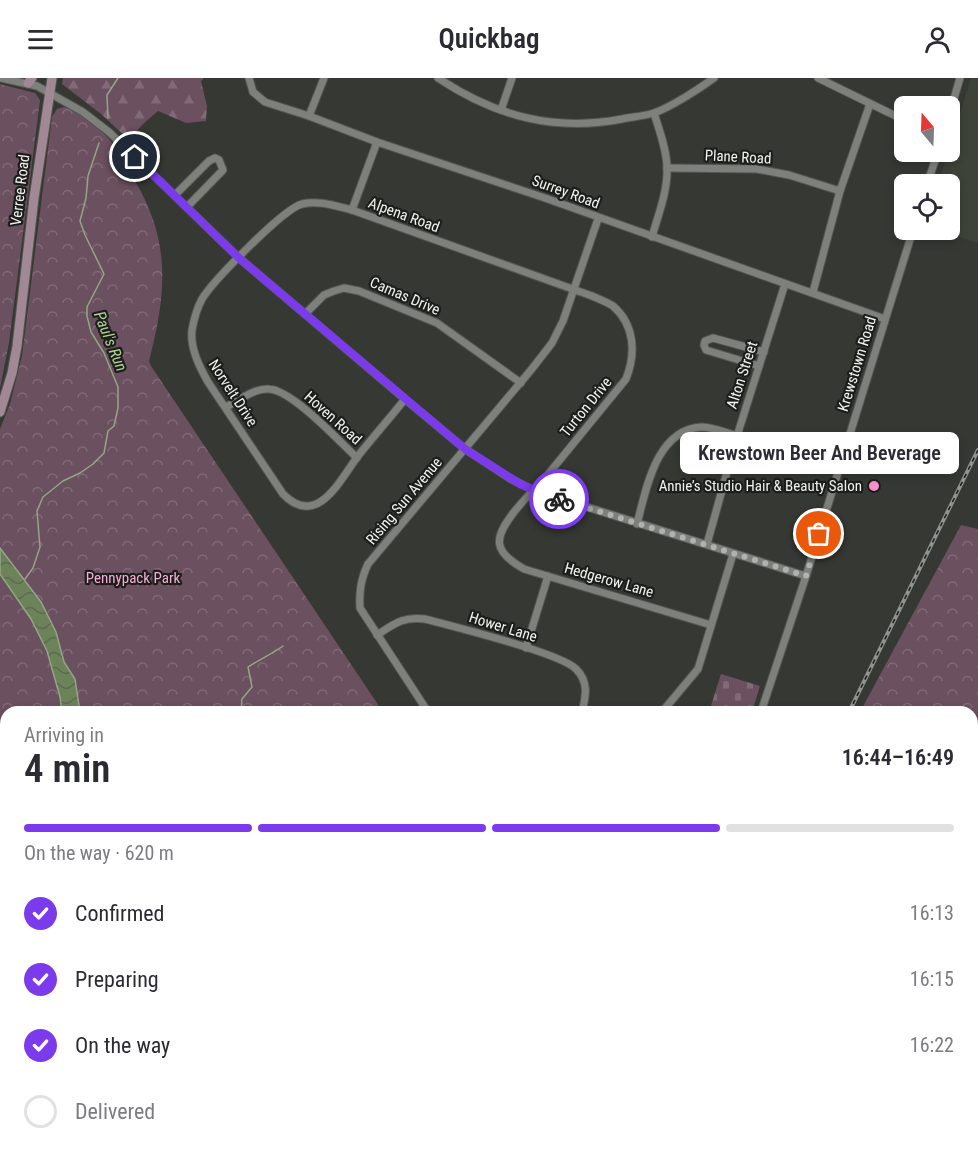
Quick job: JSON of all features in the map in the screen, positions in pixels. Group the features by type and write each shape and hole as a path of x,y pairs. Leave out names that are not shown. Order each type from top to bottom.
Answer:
{"main road":[{"name":"Verree Road","path":"0,412 12,373 17,346 48,91 52,78"}],"street":[{"path":"1,78 30,81 84,111 109,132 239,258 465,449 512,479 533,490 806,576"},
{"name":"Surrey Road","path":"249,78 254,92 265,102 885,319"},
{"path":"309,116 324,78"},
{"path":"438,78 480,103 526,119 574,124 599,123 654,113 714,78"},
{"path":"501,110 512,78"},
{"path":"955,96 960,78"},
{"path":"824,79 894,115"},
{"path":"813,292 840,191 870,104"},
{"path":"652,237 661,207 668,168 662,137 654,113"},
{"path":"352,210 377,142"},
{"path":"175,195 209,161 215,158 219,160 223,170 188,207"},
{"name":"Plane Road","path":"668,168 757,169 789,175 840,191"},
{"name":"Alpena Road","path":"239,258 292,208 301,204 326,203 352,210 574,290"},
{"name":"Rising Sun Avenue","path":"424,706 360,608 361,580 368,564 552,343 563,321 598,219"},
{"name":"Krewstown Road","path":"762,706 806,576 910,240"},
{"name":"Norvelt Drive","path":"239,258 203,298 196,313 192,333 197,363 208,382 290,501 307,506 323,500 332,493 357,458"},
{"name":"Alton Street","path":"707,544 737,436 785,284"},
{"name":"Camas Drive","path":"306,313 324,295 344,288 360,291 437,323 521,383"},
{"name":"Turton Drive","path":"503,553 499,539 500,530 626,379 632,364 632,339 622,316 611,305 574,290"},
{"path":"759,366 706,350 705,340 713,338 764,352"},
{"name":"Hoven Road","path":"226,407 254,392 268,389 288,395 357,458"},
{"path":"357,458 405,399"},
{"path":"637,524 651,472 676,435 688,429 704,427 737,436"},
{"name":"Hedgerow Lane","path":"503,553 512,563 524,569 711,624"},
{"path":"667,706 698,669 733,554"},
{"path":"526,648 548,576"},
{"name":"Hower Lane","path":"377,635 411,617 526,648 567,662 576,668 586,684 587,692 584,706"}],"shaded area":[{"path":"971,78 978,78 978,243 960,237 960,174 941,174 945,162 960,162 960,113"}],"green space":[{"path":"63,78 204,78 201,81 207,106 206,121 186,123 158,111 129,140 101,114 62,84"},
{"path":"0,84 35,93 40,100 9,343 0,388"},
{"name":"Pennypack Park","path":"64,107 84,117 108,138 137,184 149,209 157,233 162,280 156,332 149,361 151,366 379,706 0,706 0,429 10,404 22,356 52,117 57,109"},
{"path":"961,525 978,529 978,706 863,706"},
{"path":"721,674 760,686 754,706 711,706"}],"water":[{"path":"0,548 41,602 56,632 64,662 75,679 79,706 61,706 47,651 31,619 0,574"}],"waterway":[{"name":"Paul's Run","path":"108,118 107,95 118,78"},
{"name":"Paul's Run","path":"25,579 33,568 40,547 37,511 43,497 63,481 93,464 104,453 108,431 114,426 118,408 118,387 104,353 91,332 87,316 87,307 104,274 80,221 86,198 88,176 99,143"},
{"path":"241,706 242,699 252,687 248,667 283,646"}],"railway":[{"path":"852,706 978,450"}],"way so far":[{"path":"559,499 806,576 819,534"}],"place":[{"name":"Annie’s Studio Hair & Beauty Salon","path":"874,486"},
{"name":"Krewstown Beer And Beverage","path":"819,534"}],"route":[{"path":"135,157 239,258 465,449 522,485 559,499"}]}
